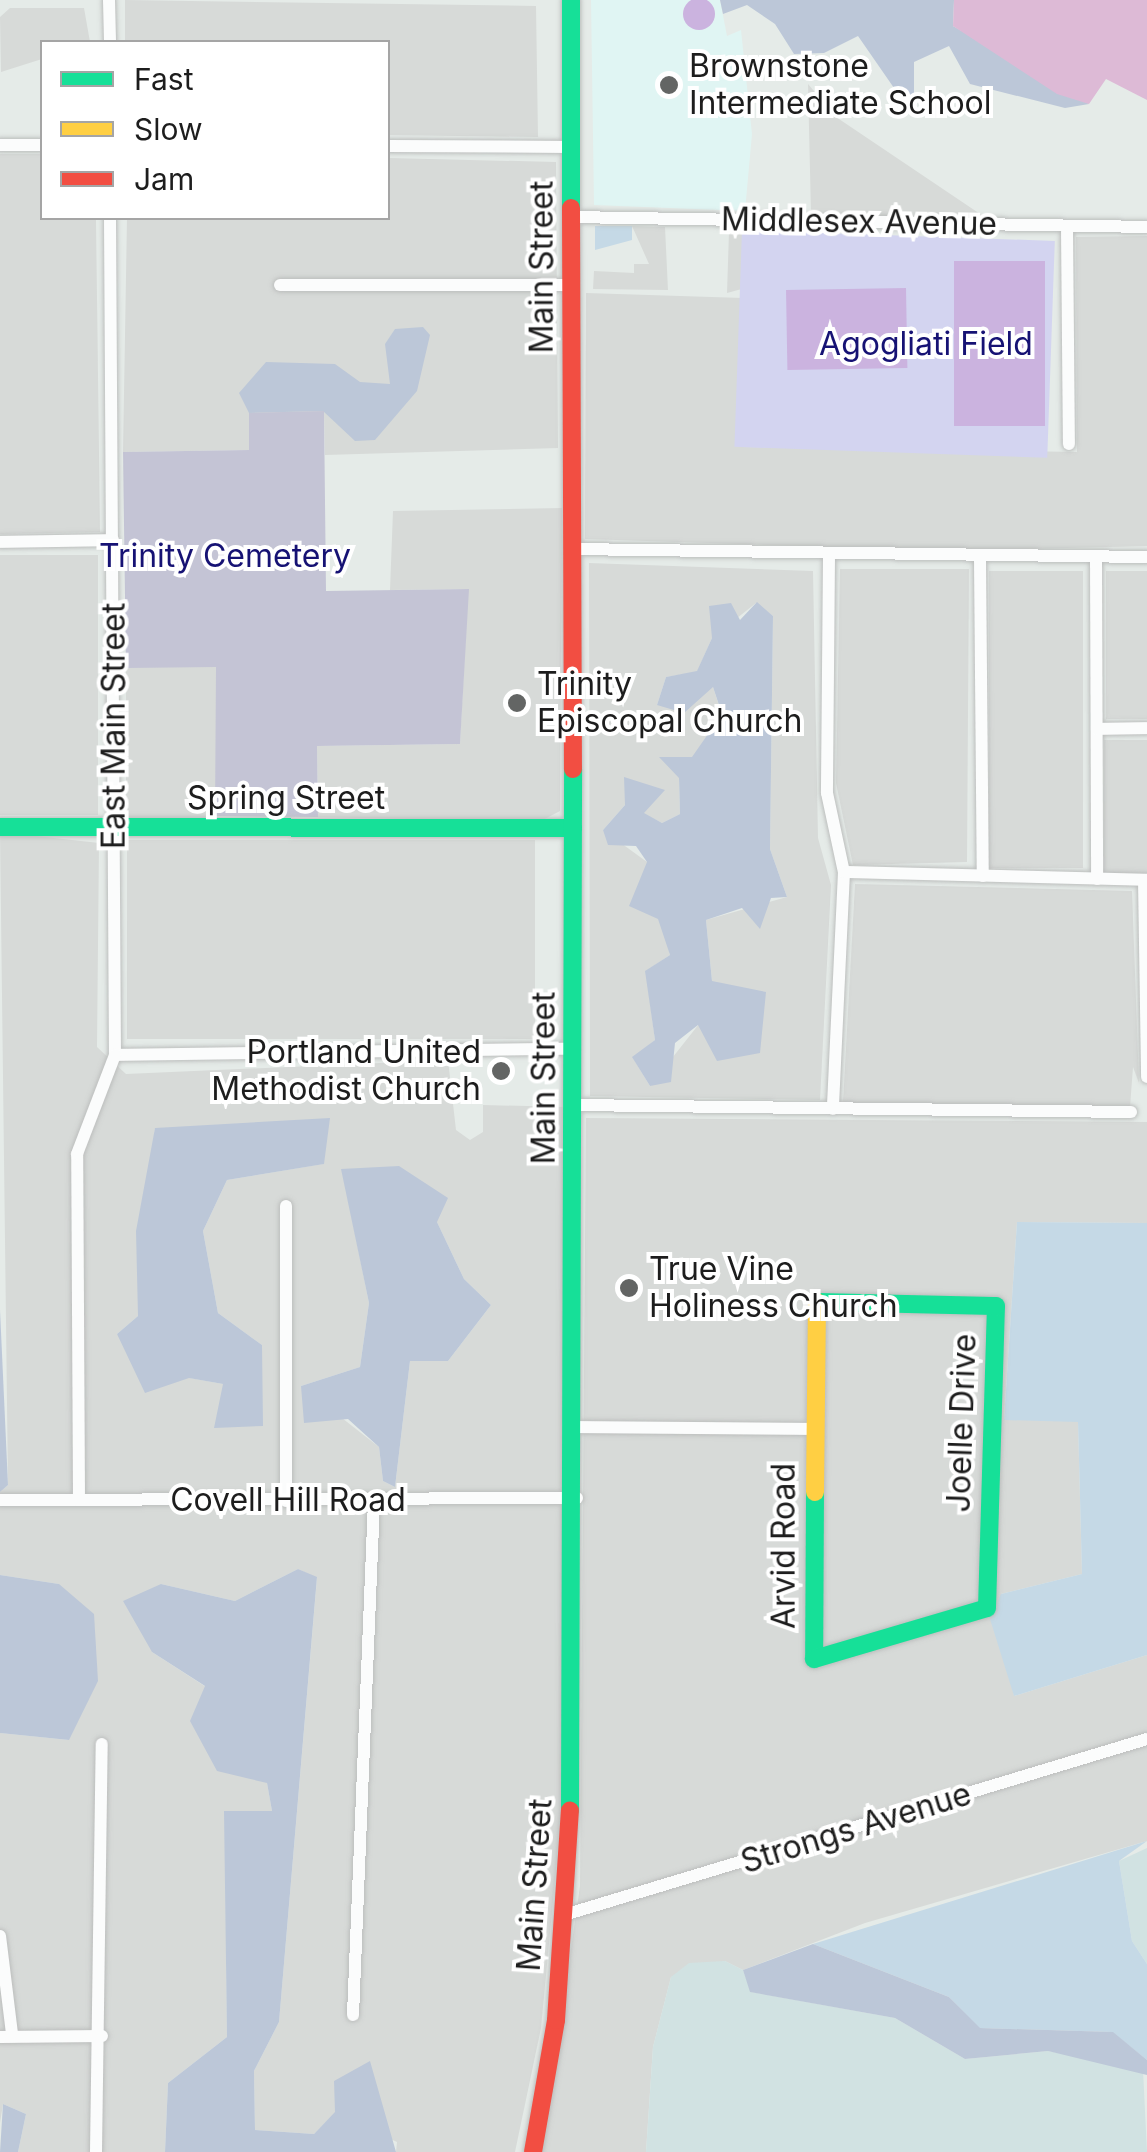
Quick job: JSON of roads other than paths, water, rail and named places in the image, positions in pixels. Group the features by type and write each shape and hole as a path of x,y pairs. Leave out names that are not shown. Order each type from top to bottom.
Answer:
{"main road":[{"name":"Main Street","path":"533,2152 564,1915 577,1498 571,0"},
{"name":"Spring Street","path":"0,827 573,828"},
{"name":"Joelle Drive","path":"813,1428 817,1302 996,1306 987,1608"},
{"name":"Arvid Road","path":"813,1428 814,1659 987,1608"}],"street":[{"path":"110,0 110,40"},
{"path":"0,145 40,146"},
{"path":"390,146 571,147"},
{"name":"Middlesex Avenue","path":"572,217 1147,228"},
{"name":"East Main Street","path":"110,220 115,1054"},
{"path":"1067,227 1069,444"},
{"path":"280,285 572,286"},
{"path":"0,542 114,540"},
{"path":"572,549 829,556 1147,557"},
{"path":"829,556 828,793 844,872 833,1110"},
{"path":"980,558 983,876"},
{"path":"1096,558 1097,879"},
{"path":"1097,729 1147,728"},
{"path":"844,872 1146,880 1147,1077"},
{"path":"79,1500 77,1154 115,1054 573,1049"},
{"path":"574,1105 1131,1112"},
{"path":"286,1206 286,1501"},
{"name":"Arvid Road","path":"576,1427 813,1428"},
{"name":"Covell Hill Road","path":"0,1500 577,1498"},
{"path":"354,2016 374,1500"},
{"name":"Strongs Avenue","path":"564,1915 1147,1739"},
{"path":"96,2152 102,2036 102,1744"},
{"path":"0,1936 6,2036 102,2036"}],"place":[{"name":"Brownstone Intermediate School","path":"669,85"},
{"name":"Trinity Episcopal Church","path":"517,703"},
{"name":"Portland United Methodist Church","path":"501,1071"},
{"name":"True Vine Holiness Church","path":"629,1288"}],"park label":[{"name":"Agogliati Field","path":"926,344"},
{"name":"Trinity Cemetery","path":"225,556"}]}
